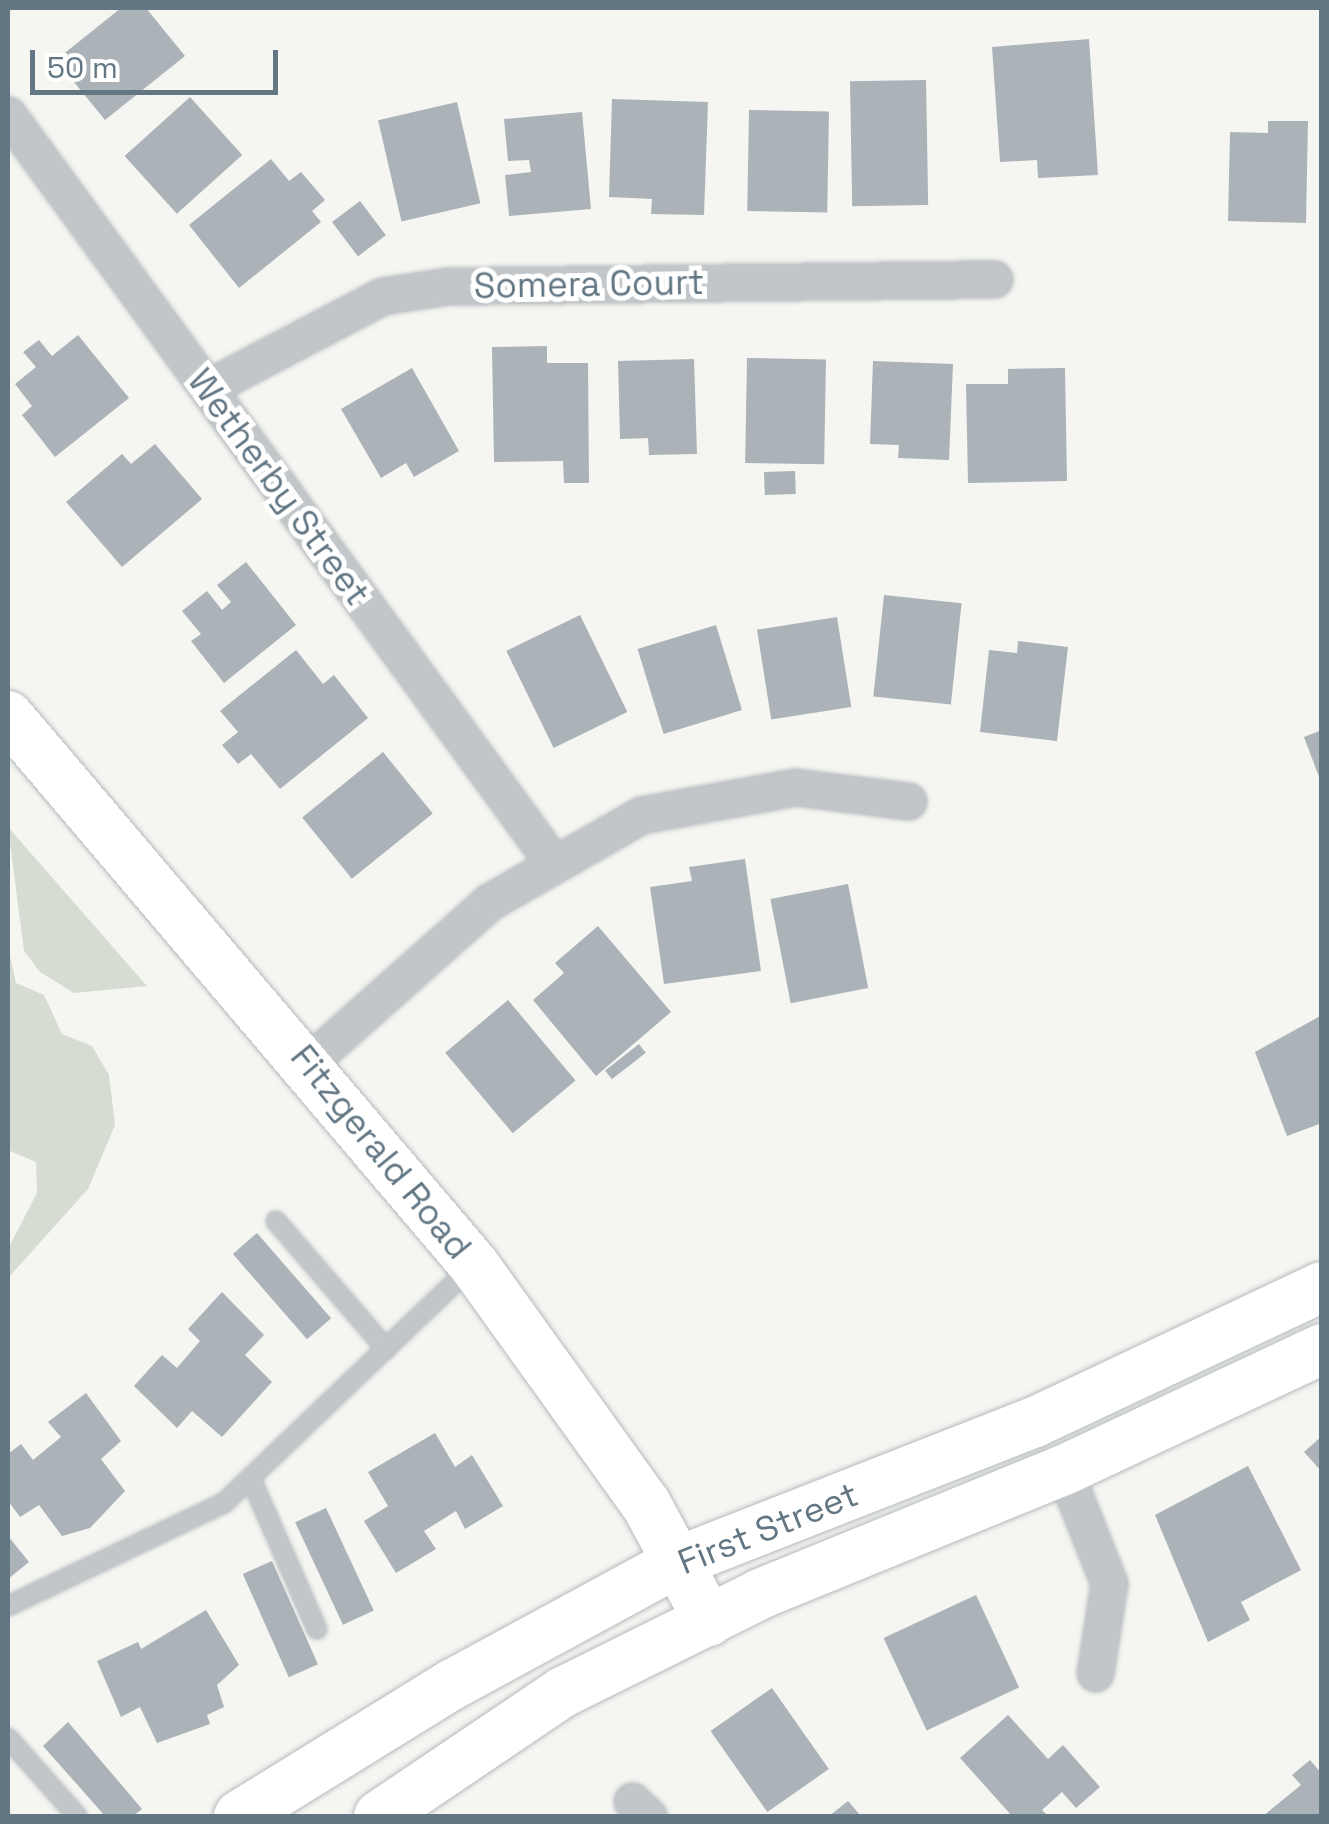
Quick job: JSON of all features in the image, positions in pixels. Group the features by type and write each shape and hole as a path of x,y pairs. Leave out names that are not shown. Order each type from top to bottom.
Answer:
{"main road":[{"name":"Fitzgerald Road","path":"8,716 309,1062 474,1264 680,1560 710,1621"},
{"name":"First Street","path":"239,1816 454,1684 680,1560 1036,1422 1322,1286"},
{"name":"First Street","path":"379,1816 564,1692 710,1621 1064,1470 1322,1349"}],"street":[{"name":"Wetherby Street","path":"8,115 551,860"},
{"name":"Somera Court","path":"206,388 382,296 448,286 994,279"},
{"path":"309,1062 489,902 551,860 641,816 728,792 853,790 908,801"},
{"path":"1064,1470 1108,1583 1095,1674"}],"lane":[{"path":"276,1221 386,1349"},
{"path":"8,1606 224,1503 474,1264"},
{"path":"251,1479 317,1629"},
{"path":"8,1738 77,1816"}],"shaded area":[{"path":"8,827 147,986 74,993 40,972 24,951"},
{"path":"8,947 16,983 44,995 62,1034 92,1046 109,1075 115,1125 88,1189 8,1278 8,1249 37,1193 36,1162 8,1150"}],"building":[{"path":"121,8 146,8 185,56 105,120 56,60"},
{"path":"1089,39 1098,175 1038,178 1037,160 1000,162 992,47"},
{"path":"926,80 928,205 852,206 850,81"},
{"path":"190,97 242,155 177,214 125,156"},
{"path":"612,99 708,102 704,215 651,214 652,199 609,197"},
{"path":"457,102 480,203 401,222 378,120"},
{"path":"749,110 829,111 827,212 747,211"},
{"path":"582,112 591,209 509,216 505,175 531,172 529,160 508,161 504,119"},
{"path":"1268,121 1308,121 1306,223 1228,221 1230,132 1268,133"},
{"path":"271,159 289,181 301,172 325,200 312,211 321,222 239,288 189,225"},
{"path":"360,201 386,235 358,256 332,222"},
{"path":"78,335 129,398 55,457 22,415 32,406 15,384 36,367 23,352 39,340 52,356"},
{"path":"547,346 547,363 588,363 589,483 564,483 563,461 494,462 492,347"},
{"path":"747,358 826,359 824,464 745,463"},
{"path":"694,359 697,454 649,455 648,438 620,439 618,361"},
{"path":"873,361 953,364 949,460 898,458 899,445 870,444"},
{"path":"412,368 459,451 414,477 406,463 381,478 341,409"},
{"path":"1065,368 1067,481 968,483 966,384 1008,384 1008,369"},
{"path":"155,444 202,499 122,567 66,502 122,454 131,464"},
{"path":"795,471 796,494 765,495 764,472"},
{"path":"246,562 296,625 224,683 191,641 201,634 182,611 207,591 222,610 231,602 217,585"},
{"path":"884,595 962,603 951,705 873,696"},
{"path":"580,615 627,712 554,748 506,651"},
{"path":"837,617 851,707 771,720 757,630"},
{"path":"716,625 742,710 664,734 638,649"},
{"path":"1018,641 1068,647 1057,741 980,732 989,650 1017,653"},
{"path":"296,650 323,684 334,675 368,718 280,789 251,754 238,764 222,745 238,732 220,711"},
{"path":"1322,730 1322,782 1321,782 1304,737"},
{"path":"383,752 433,813 352,879 302,817"},
{"path":"745,859 761,971 664,984 650,887 692,881 689,867"},
{"path":"848,884 868,988 791,1003 770,899"},
{"path":"598,926 671,1012 596,1076 533,1000 564,973 555,963"},
{"path":"508,1000 575,1080 513,1133 445,1053"},
{"path":"1322,1015 1322,1123 1287,1136 1255,1052"},
{"path":"639,1044 646,1053 612,1079 605,1070"},
{"path":"257,1233 331,1318 307,1339 233,1254"},
{"path":"222,1292 264,1335 245,1355 272,1382 222,1437 192,1411 177,1428 134,1386 162,1355 177,1368 200,1341 188,1329"},
{"path":"86,1393 121,1441 101,1459 125,1491 90,1528 62,1536 39,1505 20,1517 8,1501 8,1454 21,1444 33,1460 61,1437 48,1422"},
{"path":"435,1433 455,1467 472,1455 503,1506 465,1529 456,1511 424,1531 436,1549 396,1573 364,1521 388,1506 368,1472"},
{"path":"1322,1436 1322,1472 1304,1452"},
{"path":"1248,1466 1301,1570 1241,1602 1250,1620 1208,1642 1155,1515"},
{"path":"326,1508 374,1610 343,1625 295,1522"},
{"path":"8,1536 29,1562 8,1579"},
{"path":"272,1561 318,1664 289,1677 243,1574"},
{"path":"976,1595 1019,1687 927,1731 884,1638"},
{"path":"206,1610 239,1665 217,1685 224,1707 207,1715 210,1724 157,1743 140,1707 121,1717 97,1661 138,1642 141,1649"},
{"path":"772,1688 829,1769 767,1812 711,1731"},
{"path":"1008,1715 1048,1759 1063,1745 1100,1787 1076,1808 1062,1792 1042,1810 1048,1816 1012,1816 960,1758"},
{"path":"68,1722 142,1809 133,1816 105,1816 43,1746"},
{"path":"1310,1760 1322,1774 1322,1816 1263,1816 1301,1785 1292,1775"},
{"path":"848,1801 861,1816 829,1816"}]}
